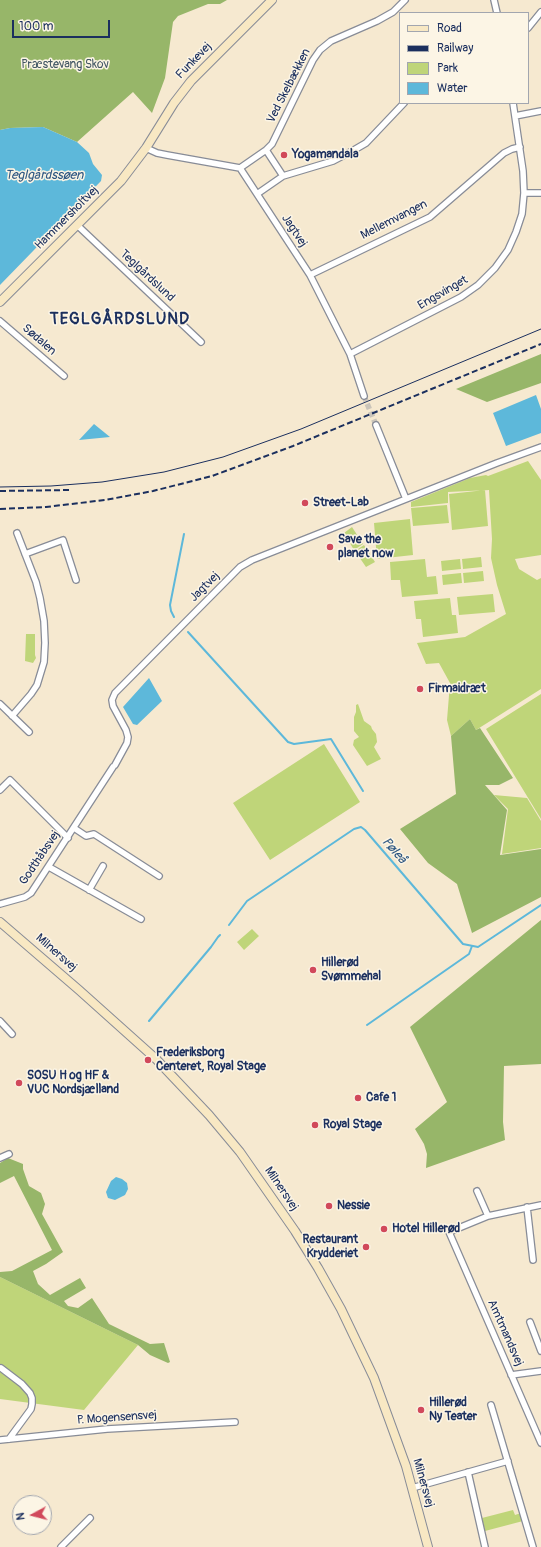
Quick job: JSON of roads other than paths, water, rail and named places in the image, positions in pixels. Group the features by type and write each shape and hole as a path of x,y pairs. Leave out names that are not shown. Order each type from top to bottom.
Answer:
{"street":[{"name":"Funkevej","path":"146,148 174,103 191,80 272,0"},
{"name":"Ved Skelbækken","path":"240,168 272,144 313,60 320,50 331,41 377,21 393,12 406,0"},
{"path":"494,0 497,12"},
{"path":"529,27 541,12"},
{"path":"257,194 284,176 333,160 366,143 403,104"},
{"name":"Engsvinget","path":"350,354 461,297 478,285 495,268 508,250 522,214 524,193 524,171 513,104"},
{"path":"515,116 541,110"},
{"name":"Mellemvangen","path":"310,275 430,217 504,153 520,147"},
{"path":"146,148 157,153 240,168"},
{"name":"Hammersholtvej","path":"0,302 121,181 146,148"},
{"path":"266,150 284,176"},
{"name":"Jagtvej","path":"240,168 310,275 350,354 364,396"},
{"path":"524,193 541,193"},
{"name":"Teglgårdslund","path":"77,225 201,342"},
{"name":"Sødalen","path":"0,321 64,376"},
{"path":"376,425 406,500"},
{"name":"Jagtvej","path":"114,766 127,743 128,737 126,730 112,706 112,700 115,693 240,567 252,560 541,447"},
{"path":"12,716 35,689 40,678 44,662 44,621 36,582 17,533"},
{"path":"25,554 63,540 76,580"},
{"path":"0,704 29,732"},
{"name":"Godthåbsvej","path":"0,904 25,897 31,893 114,766"},
{"path":"0,790 10,780 68,838"},
{"name":"Godthåbsvej","path":"74,828 86,836 94,834 159,876"},
{"path":"89,890 102,866"},
{"path":"49,867 140,919"},
{"name":"Milnersvej","path":"0,922 80,990 147,1050 209,1115 252,1169 305,1247 344,1315 374,1378 406,1466 428,1547"},
{"path":"0,1021 12,1034"},
{"path":"0,1158 9,1154"},
{"path":"477,1191 488,1216 541,1205"},
{"path":"527,1207 533,1260"},
{"name":"Amtmandsvej","path":"488,1216 449,1232 541,1443"},
{"path":"530,1322 541,1350"},
{"path":"1,1368 22,1384 30,1393 32,1398 31,1409 10,1439"},
{"path":"512,1375 541,1371"},
{"path":"491,1405 533,1547"},
{"name":"P. Mogensensvej","path":"0,1440 107,1429 235,1422"},
{"path":"412,1488 508,1460"},
{"path":"468,1472 485,1547"},
{"path":"61,1547 90,1518"}],"water":[{"name":"Teglgårdssøen","path":"43,127 77,142 89,153 93,164 102,175 101,181 0,285 0,130 10,128"},
{"path":"536,395 541,409 541,433 506,446 493,413"},
{"path":"94,424 110,437 79,440"},
{"path":"149,678 162,701 137,725 133,724 123,707"},
{"path":"116,1177 127,1183 128,1189 125,1195 115,1200 108,1198 106,1192 111,1181"}],"waterway":[{"path":"174,617 170,605 184,534"},
{"path":"188,632 288,742 294,744 331,739 363,791"},
{"name":"Pøleå","path":"229,925 247,901 354,829 361,827 463,944 478,947 541,905"},
{"name":"Pøleå","path":"149,1021 220,935"},
{"path":"367,1025 469,954 472,946"}],"tunnel":[{"path":"364,396 376,425"}],"tram line":[{"path":"0,487 51,486 102,482 164,472 223,457 301,429 541,329"}],"railway":[{"path":"0,509 46,507 105,500 153,491 212,476 293,446 541,344"},
{"path":"0,491 70,490"}],"place":[{"name":"Yogamandala","path":"284,155"},
{"name":"Street-Lab","path":"305,503"},
{"name":"Save the planet now","path":"330,547"},
{"name":"Firmaidræt","path":"420,689"},
{"name":"Hillerød Svømmehal","path":"313,970"},
{"name":"Frederiksborg Centeret, Royal Stage","path":"148,1060"},
{"name":"SOSU H og HF & VUC Nordsjælland","path":"19,1083"},
{"name":"Cafe 1","path":"358,1098"},
{"name":"Royal Stage","path":"315,1125"},
{"name":"Nessie","path":"329,1206"},
{"name":"Hotel Hillerød","path":"384,1229"},
{"name":"Restaurant Krydderiet","path":"366,1247"},
{"name":"Hillerød Ny Teater","path":"421,1410"}],"district":[{"name":"TEGLGÅRDSLUND","path":"120,320"}],"park label":[{"name":"Præstevang Skov","path":"65,65"}]}
